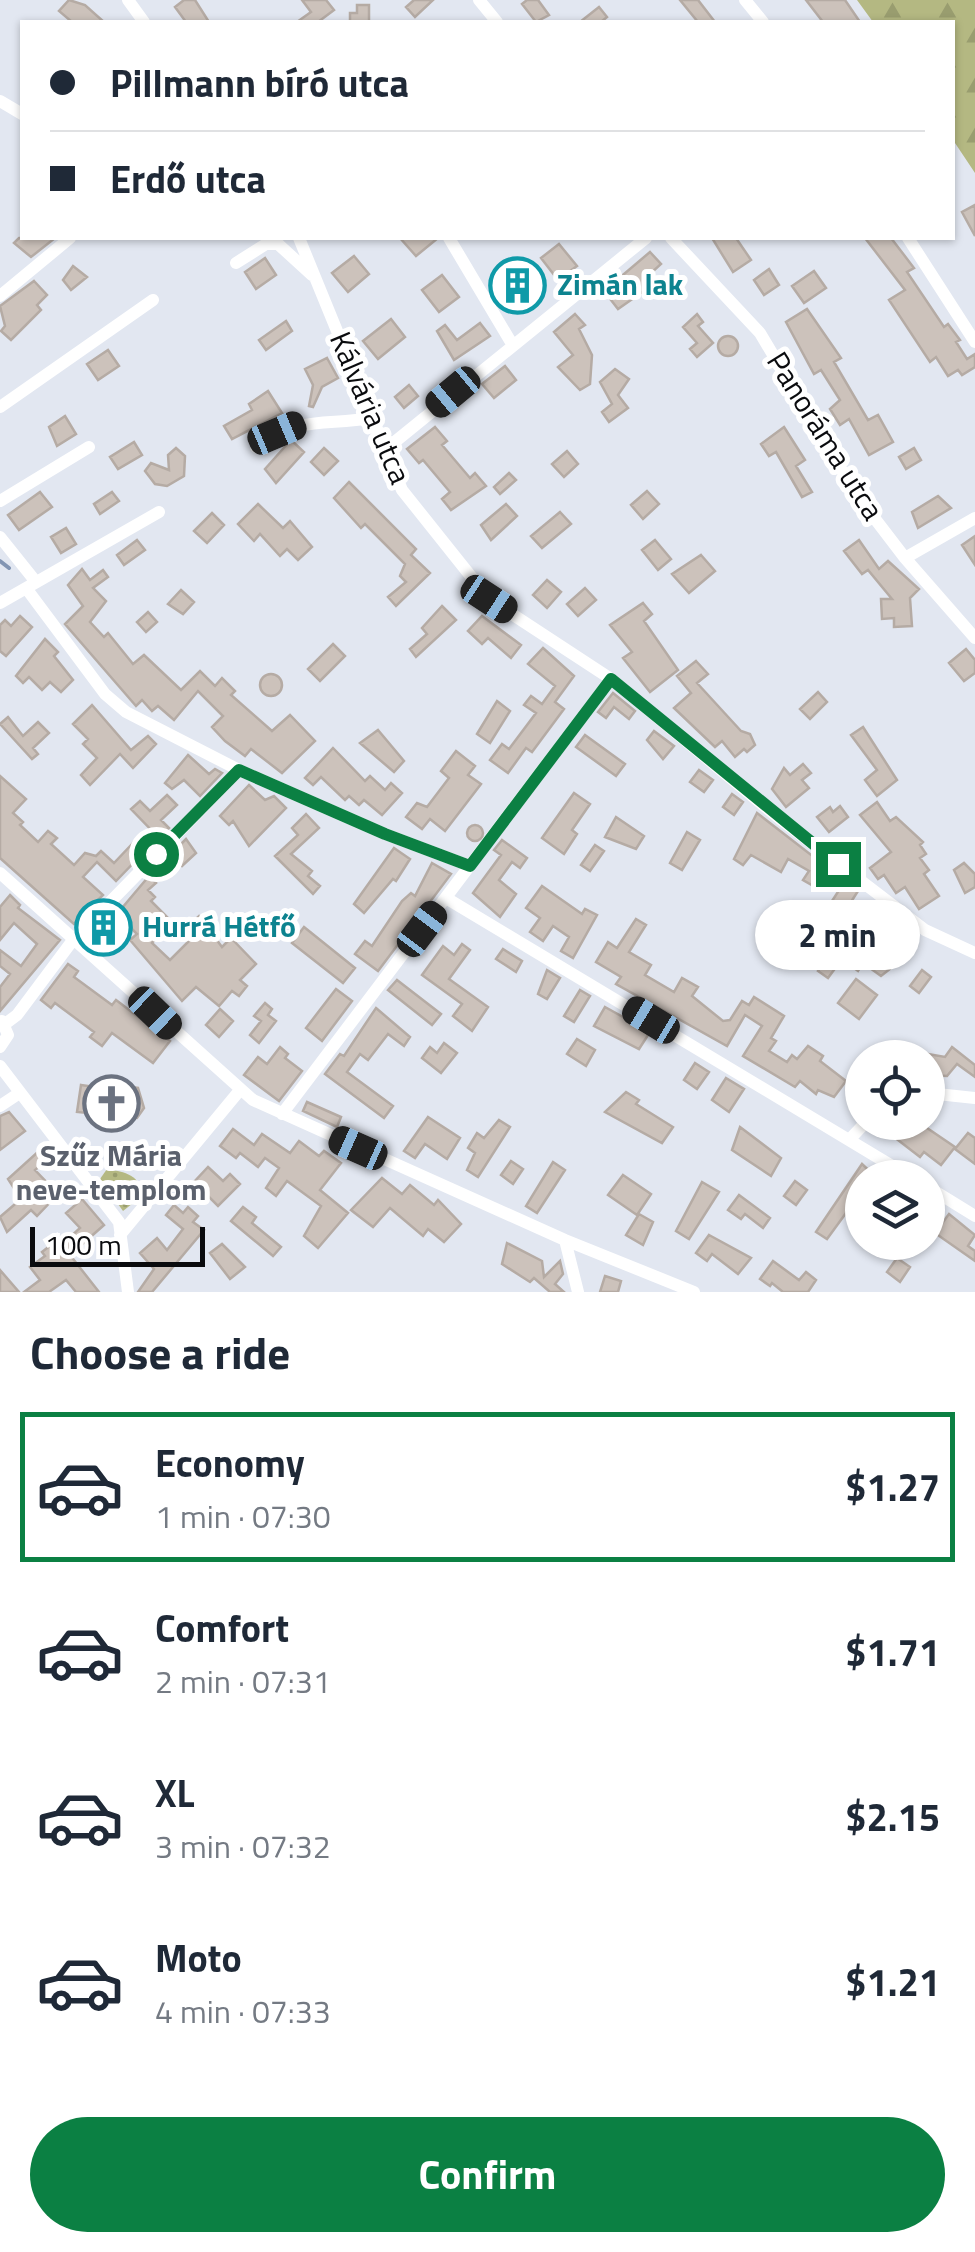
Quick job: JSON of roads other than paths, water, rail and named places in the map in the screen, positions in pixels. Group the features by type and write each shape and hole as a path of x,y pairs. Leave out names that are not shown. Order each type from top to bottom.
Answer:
{"street":[{"path":"745,0 761,20"},
{"path":"0,296 68,240"},
{"name":"Kálvária utca","path":"301,240 402,490 489,599 611,679 924,930 975,952"},
{"path":"450,240 512,344"},
{"path":"386,450 643,240"},
{"name":"Panoráma utca","path":"673,240 760,333 856,494 975,638"},
{"path":"909,240 975,342"},
{"name":"Kálvária utca","path":"236,263 266,244 278,244 317,280"},
{"path":"0,407 153,300"},
{"path":"256,447 299,424 328,418 347,422 373,418"},
{"path":"0,501 89,448"},
{"path":"0,603 159,512"},
{"path":"905,558 975,518"},
{"path":"0,536 105,694 126,712 239,770 385,834 470,866"},
{"path":"282,1114 611,679"},
{"path":"0,1048 8,1035 2,1022 17,1015 73,940 239,770"},
{"path":"0,873 253,1100 565,1240 694,1292"},
{"path":"446,898 845,1136"},
{"path":"0,1066 119,1222 128,1292"},
{"path":"120,1235 240,1090"},
{"path":"0,1106 18,1094"},
{"path":"945,1095 975,1098"},
{"path":"852,1140 883,1160"},
{"path":"945,1197 975,1216"},
{"path":"565,1240 578,1292"}],"waterway":[{"path":"0,561 9,568"}],"place":[{"name":"Zimán lak","path":"518,285"},
{"name":"Hurrá Hétfő","path":"103,927"},
{"name":"Szűz Mária neve-templom","path":"111,1104"}]}
